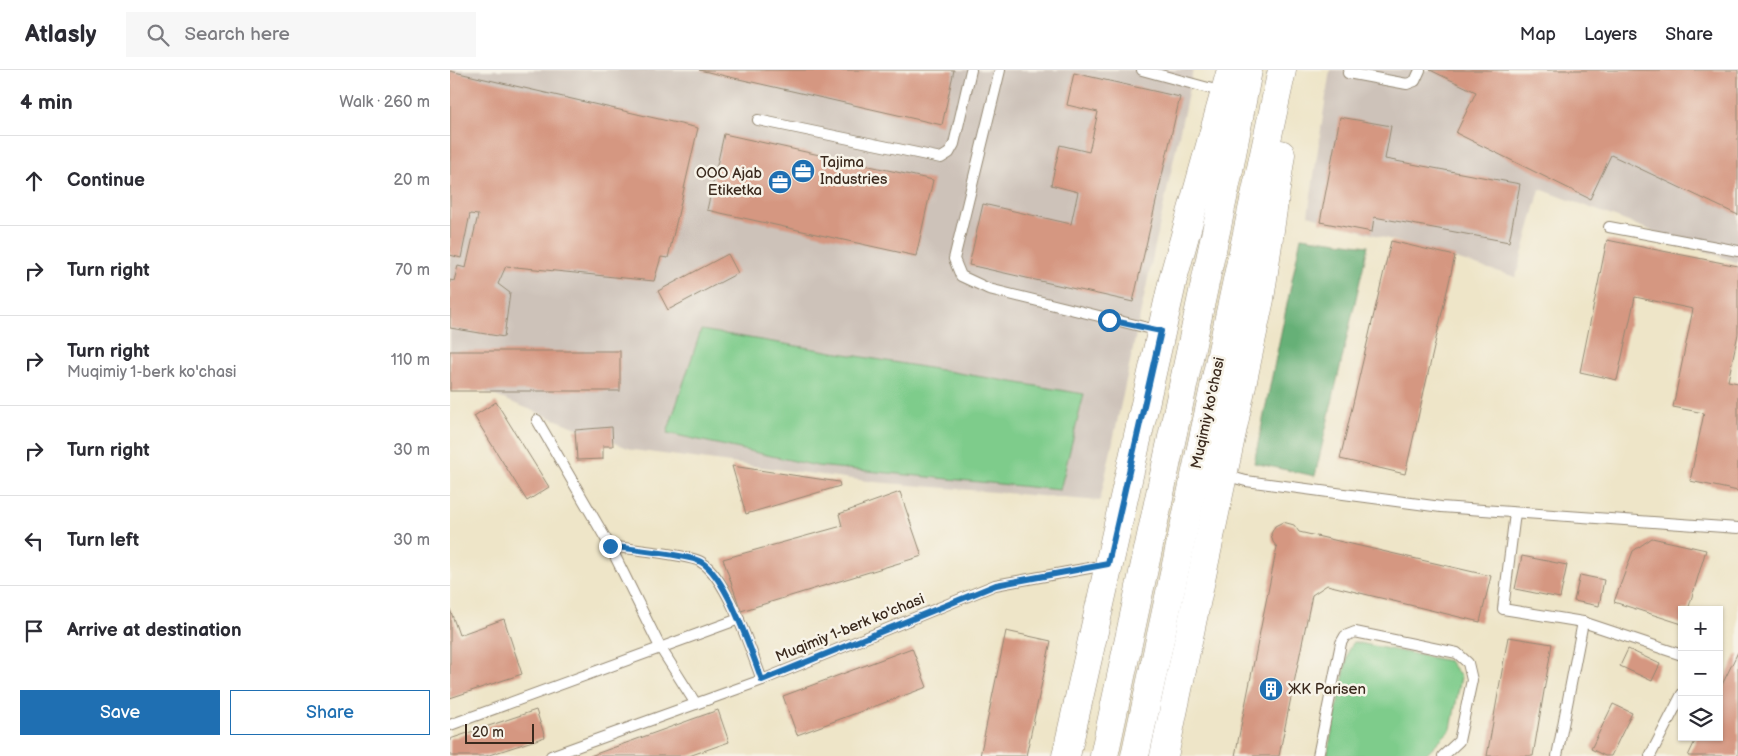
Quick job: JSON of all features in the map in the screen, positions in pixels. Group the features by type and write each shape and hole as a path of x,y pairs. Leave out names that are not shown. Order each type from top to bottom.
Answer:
{"main road":[{"name":"Muqimiy ko'chasi","path":"1104,756 1226,184 1248,70"},
{"name":"Muqimiy ko'chasi","path":"1135,756 1282,70"},
{"path":"1164,756 1260,299 1294,70"},
{"path":"1066,756 1174,275 1228,81"}],"lane":[{"path":"758,120 941,158 949,153 954,144 971,70"},
{"path":"1000,70 954,259 961,276 989,289 1161,331"},
{"path":"1142,70 1228,81"},
{"path":"1348,74 1406,84 1415,82 1420,70"},
{"path":"1609,227 1738,250"},
{"path":"537,420 610,546 660,648 696,704"},
{"path":"1223,474 1246,481 1432,506 1515,514 1738,528"},
{"path":"1515,514 1503,608 1582,622 1678,654"},
{"path":"610,546 700,561 714,573 739,619 762,680"},
{"name":"Muqimiy 1-berk ko'chasi","path":"551,756 762,680 996,585 1108,564"},
{"path":"450,725 739,619"},
{"path":"1557,756 1582,622"},
{"path":"1318,756 1341,642 1346,636 1355,632 1456,653 1468,663 1472,680 1459,741 1443,756"},
{"path":"1650,756 1681,696"}],"shaded area":[{"path":"450,70 1193,70 1100,501 875,482 633,450 450,378"},
{"path":"1330,70 1738,70 1738,263 1540,189 1516,277 1308,215"}],"green space":[{"path":"1301,237 1368,246 1315,476 1254,463"},
{"path":"701,330 1084,394 1060,490 817,466 667,433"},
{"path":"1354,642 1449,661 1461,677 1451,729 1424,756 1327,756 1349,649"}],"building":[{"path":"699,70 954,70 942,125"},
{"path":"1430,70 1738,70 1738,215 1611,155 1590,199 1456,133 1476,92"},
{"path":"450,71 698,128 668,258 661,257 654,281 506,266 498,284 510,293 504,337 450,328 450,280 454,281 458,266 466,268 478,215 470,214 461,258 450,255"},
{"path":"1074,73 1180,97 1133,302 969,265 983,204 1071,224 1078,192 1051,185 1060,145 1089,152 1098,112 1067,105"},
{"path":"1340,117 1391,126 1385,159 1520,184 1509,242 1374,217 1372,232 1320,222"},
{"path":"724,134 933,180 916,256 707,210"},
{"path":"1607,240 1738,266 1738,334 1728,381 1738,383 1738,491 1690,481 1704,413 1673,407 1693,309 1635,297 1617,380 1580,372"},
{"path":"1391,241 1455,256 1405,474 1340,459"},
{"path":"728,254 738,273 668,310 658,291"},
{"path":"450,351 620,351 620,391 450,391"},
{"path":"496,402 549,487 527,501 474,416"},
{"path":"612,427 613,446 603,446 603,459 577,460 575,430"},
{"path":"732,466 839,482 840,486 746,514"},
{"path":"900,492 922,556 741,611 723,559 842,526 839,514"},
{"name":"ЖК Parisen","path":"1283,522 1294,525 1299,532 1491,576 1480,622 1327,585 1312,595 1279,756 1235,756 1277,547 1273,542 1271,534 1275,526"},
{"path":"1652,538 1706,550 1689,606 1678,606 1678,623 1614,602 1633,551"},
{"path":"1522,556 1567,565 1560,598 1515,589"},
{"path":"1580,575 1604,580 1599,606 1574,601"},
{"path":"450,609 459,635 504,619 522,674 450,698"},
{"path":"1006,631 1051,641 1026,756 980,756"},
{"path":"1508,637 1552,644 1533,756 1487,756"},
{"path":"912,648 927,687 797,735 783,696"},
{"path":"1628,649 1660,664 1652,681 1620,666"},
{"path":"1738,652 1738,756 1688,756 1695,741 1723,741 1723,683"},
{"path":"1613,704 1632,713 1611,756 1605,756 1591,749"},
{"path":"536,710 545,737 486,756 450,756 450,739"},
{"path":"718,710 729,742 689,756 590,756"}],"place":[{"name":"Tajima Industries","path":"803,171"},
{"name":"ООО Ajab Etiketka","path":"780,182"},
{"name":"ЖК Parisen","path":"1271,689"}],"route":[{"path":"610,546 700,561 714,573 739,619 762,680 996,585 1108,564 1161,331 1109,320"}]}
